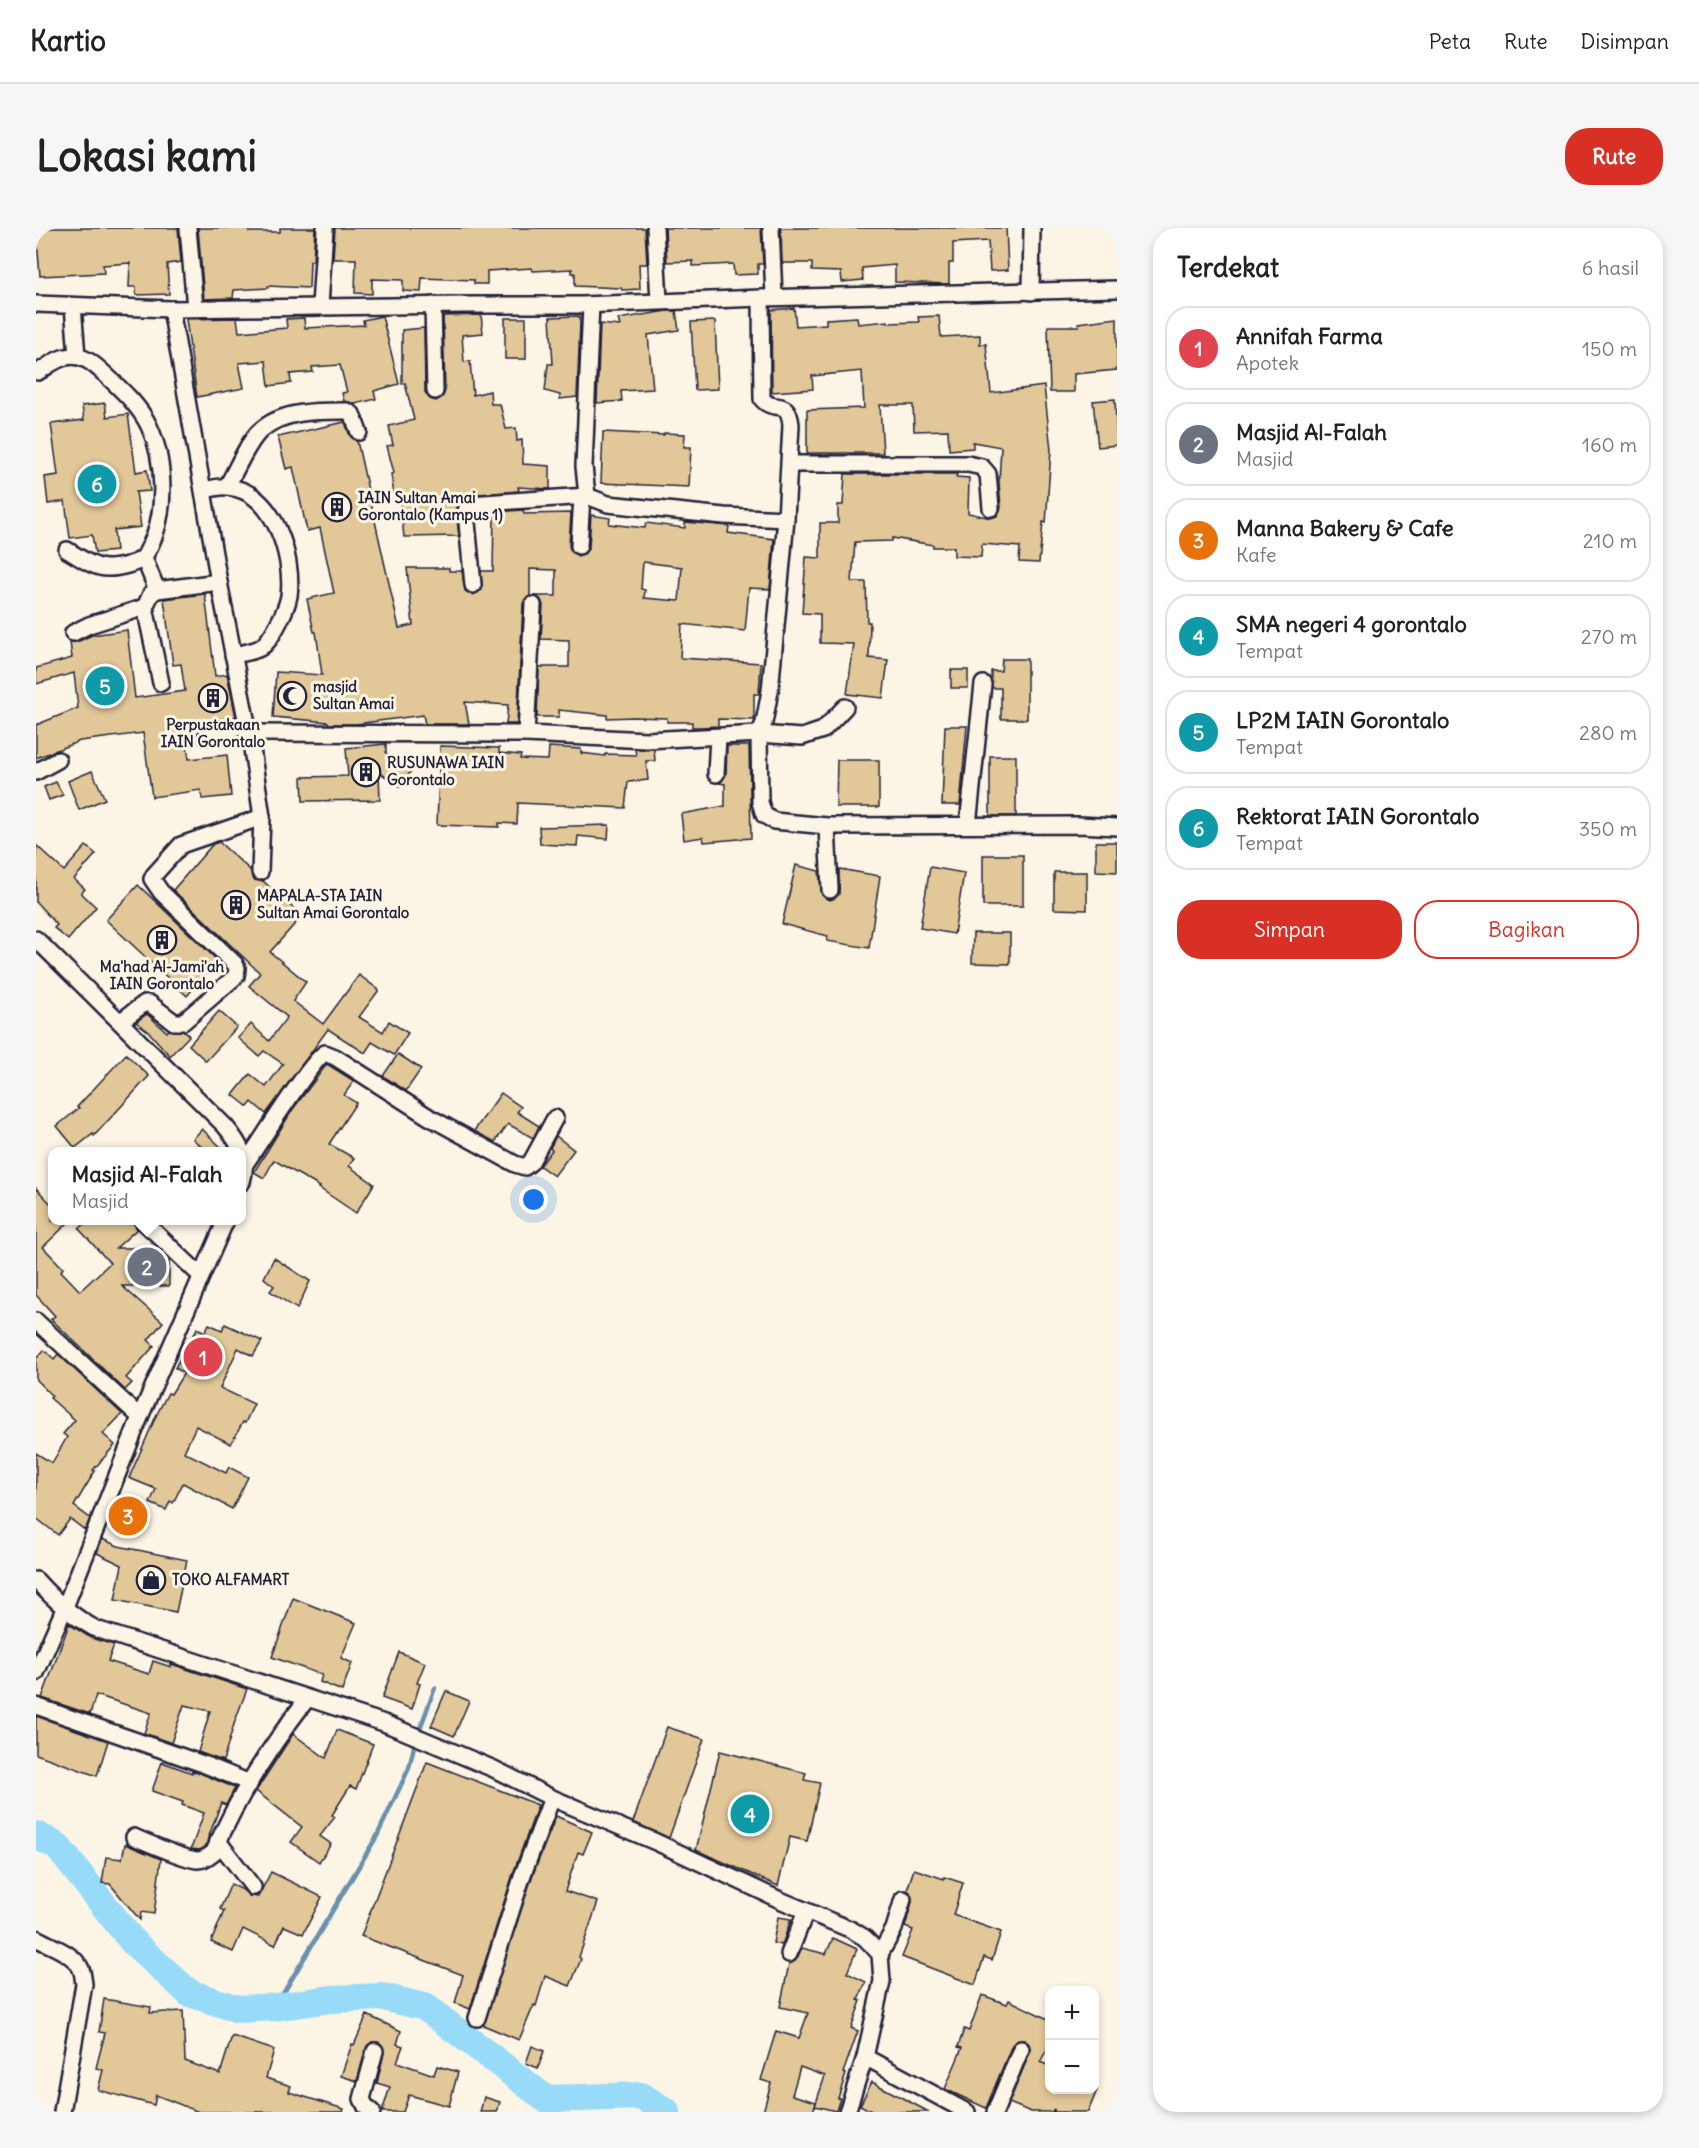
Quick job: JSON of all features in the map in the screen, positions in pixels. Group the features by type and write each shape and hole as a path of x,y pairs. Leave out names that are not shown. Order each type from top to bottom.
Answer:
{"street":[{"path":"188,228 195,308"},
{"path":"320,306 325,228"},
{"path":"655,228 659,301"},
{"path":"771,228 762,399 765,403 780,405 789,411 791,425 786,519 770,691 764,723 759,734 760,802 764,815 774,822 827,826 1117,827"},
{"path":"1031,292 1032,228"},
{"path":"36,304 171,309 591,305 659,301 1117,289"},
{"path":"433,305 435,391"},
{"path":"579,546 584,496 591,305"},
{"path":"73,306 77,356"},
{"path":"171,309 262,817 261,866"},
{"path":"38,372 58,359 77,356 87,359 132,400 149,426 158,452 162,484 160,506 155,535 144,558 127,565 107,569 89,563 68,550"},
{"path":"227,486 260,430 283,417 347,411 352,414 359,432"},
{"path":"790,464 968,464 982,467 988,474 991,507"},
{"path":"204,490 227,486 255,497 277,525 284,546 289,582 289,597 284,611 270,639 260,648 233,655"},
{"path":"473,585 466,512 469,504 584,496 608,504 643,508 786,519"},
{"path":"144,558 157,590"},
{"path":"161,683 145,607 151,594 157,590 219,582"},
{"path":"526,735 533,605"},
{"path":"73,633 89,624 145,607"},
{"path":"968,825 982,684"},
{"path":"206,737 247,729 647,740 759,734 802,737 823,730 844,706"},
{"path":"716,774 718,737"},
{"path":"36,771 58,760"},
{"path":"121,1022 145,1003 149,1003 174,1022 183,1022 232,981 237,973 235,964 154,885 152,879 181,845 262,817"},
{"path":"827,826 830,890"},
{"path":"36,939 225,1126 239,1147"},
{"path":"246,1163 307,1073 321,1054 325,1053 335,1057 429,1117 515,1164 525,1167 531,1162 555,1118"},
{"path":"146,1225 201,1276"},
{"path":"36,1673 65,1607 140,1416 224,1225"},
{"path":"36,1321 140,1416"},
{"path":"36,1580 65,1607 96,1629 384,1723 494,1769 552,1798 657,1842 852,1930 874,1945 880,1954 882,1981 864,2057 847,2112"},
{"path":"134,1837 200,1860 210,1856 250,1783 283,1730 307,1699"},
{"path":"36,1706 203,1764 250,1783"},
{"path":"477,2018 530,1854 552,1798"},
{"path":"219,1841 253,1887"},
{"path":"880,1954 894,1929 903,1899"},
{"path":"789,1954 806,1911"},
{"path":"36,1938 68,1955 82,1970 84,1984 62,2112"},
{"path":"995,2112 1021,2049"},
{"path":"372,2112 360,2105 375,2051"},
{"path":"864,2057 967,2112"}],"building":[{"path":"36,228 178,228 181,262 167,264 169,294 136,295 136,287 129,287 130,263 103,265 104,273 40,276"},
{"path":"198,228 248,228 249,232 280,232 280,228 315,228 309,288 268,286 268,288 234,290 233,298 204,299"},
{"path":"335,228 645,228 647,264 639,264 640,289 622,290 621,288 575,286 575,273 572,273 572,269 533,271 532,268 487,271 487,284 474,284 474,280 422,278 421,292 403,291 403,280 372,279 372,294 355,293 356,259 333,259"},
{"path":"665,228 761,228 763,264 758,264 758,274 734,275 733,264 693,266 693,261 667,262"},
{"path":"781,228 1006,228 1008,270 990,271 988,241 953,243 953,263 949,263 949,284 895,282 895,265 862,268 863,280 842,282 841,272 812,271 812,263 782,263"},
{"path":"794,308 796,326 826,324 826,319 857,317 858,324 888,321 888,323 919,322 918,317 939,316 941,337 980,335 980,344 986,344 991,393 1044,386 1051,450 1046,523 1043,522 1039,563 1019,562 1020,547 982,544 981,557 954,556 954,547 933,547 933,545 892,538 892,541 855,542 852,582 866,582 867,622 870,622 869,658 888,660 883,698 847,694 854,644 820,643 820,614 802,613 806,557 820,558 820,523 838,523 838,505 843,505 845,474 957,474 956,477 969,478 968,513 991,518 997,516 1001,508 999,483 1001,447 973,442 973,448 949,450 948,430 914,431 913,405 880,405 883,453 807,453 807,410 864,408 862,371 812,376 813,389 772,392 771,310"},
{"path":"676,311 679,330 648,335 653,389 621,391 622,401 597,403 600,324 620,326 618,319"},
{"path":"481,315 483,333 462,335 464,362 470,361 473,395 490,391 491,404 500,404 506,429 516,428 517,441 522,440 523,464 550,466 550,489 518,487 519,491 465,495 456,510 459,536 404,537 400,501 395,502 391,474 394,473 387,446 393,445 389,426 414,420 405,383 402,384 402,330 424,328 425,392 430,399 436,401 443,396 445,391 443,316"},
{"path":"382,316 399,384 374,391 376,399 355,404 344,401 342,393 347,392 340,365 312,367 313,372 290,374 291,383 269,386 266,361 239,363 244,388 197,397 186,319 237,318 239,332 287,328 286,319 304,318 305,328 364,325 363,320"},
{"path":"579,316 577,397 560,399 560,395 545,391 548,364 553,364 550,317"},
{"path":"505,318 526,318 526,359 505,359"},
{"path":"1117,318 1117,370 1074,374 1074,392 1050,392 1048,326 1079,326 1078,323"},
{"path":"715,321 718,389 695,390 691,322"},
{"path":"1115,399 1117,445 1098,447 1093,401"},
{"path":"105,403 107,417 128,414 136,472 147,470 150,491 136,492 141,527 114,530 116,551 95,553 92,535 70,538 65,501 48,504 45,477 58,475 51,424 84,420 82,406"},
{"path":"345,422 350,436 357,441 399,628 413,625 407,568 449,568 449,571 462,571 465,591 473,595 482,590 481,571 493,571 494,512 523,510 524,514 571,513 569,546 571,551 578,556 584,554 589,547 591,515 610,518 609,524 645,528 646,523 685,528 685,522 729,526 728,533 774,539 770,589 749,588 745,631 682,624 680,658 761,663 759,694 754,694 754,720 718,719 718,726 692,727 692,722 667,722 667,718 607,718 607,715 559,710 559,717 537,717 539,667 569,667 569,640 541,639 543,605 536,596 556,596 556,570 530,569 530,596 523,604 517,724 506,724 508,705 465,702 469,724 425,724 423,715 356,724 328,724 328,722 273,717 276,672 322,675 316,632 314,632 307,599 334,593 320,528 307,531 293,467 286,469 278,437","holes":["643,562 682,567 679,601 644,598 645,590 641,589"]},
{"path":"603,432 685,434 684,447 691,447 689,487 601,483"},
{"path":"205,594 215,676 227,674 236,717 184,725 189,759 227,755 231,796 202,799 201,790 152,797 143,733 80,741 36,758 36,725 78,708 74,673 36,684 36,668 72,658 70,642 77,642 92,635 127,630 135,698 185,691 181,664 173,665 164,599"},
{"path":"1002,659 1027,659 1027,719 1001,719 1001,688 992,688 991,671 1001,671"},
{"path":"951,670 968,670 968,688 951,688"},
{"path":"945,726 967,726 960,805 942,805"},
{"name":"RUSUNAWA IAIN Gorontalo","path":"386,744 386,753 411,771 400,787 379,772 380,800 303,801 302,777 348,776 346,748"},
{"path":"440,746 499,748 499,753 521,755 520,759 548,760 549,747 581,749 581,753 605,756 605,754 636,755 635,749 654,749 655,761 646,761 648,780 628,782 625,808 518,803 517,824 499,823 499,827 437,825"},
{"path":"727,746 749,746 751,838 704,842 703,837 684,840 681,814 725,806 725,784 719,783 726,775"},
{"path":"990,756 1016,756 1016,816 990,816"},
{"path":"837,760 879,760 879,807 836,807"},
{"path":"92,771 105,799 79,810 68,781"},
{"path":"56,782 63,795 49,800 44,787"},
{"path":"609,825 608,839 578,836 577,846 540,844 539,827"},
{"path":"219,842 250,870 254,880 263,881 302,916 270,952 306,982 293,1001 323,1024 359,975 379,990 359,1017 383,1032 389,1021 408,1033 394,1055 372,1042 365,1053 328,1029 266,1114 252,1102 248,1107 233,1095 250,1074 266,1087 283,1064 264,1051 259,1056 238,1038 251,1024 269,1041 287,1017 249,986 260,973 173,890 213,844"},
{"path":"1096,842 1117,842 1117,872 1096,871"},
{"path":"36,845 64,871 86,846 96,854 74,879 85,889 81,893 96,907 68,940 54,928 57,925 36,902"},
{"path":"983,855 1023,855 1023,906 983,906"},
{"path":"796,865 819,871 822,895 830,900 839,894 839,869 880,876 869,948 827,941 828,936 782,924"},
{"path":"930,867 964,873 954,934 920,928"},
{"path":"1054,872 1087,872 1087,910 1054,909"},
{"name":"Ma'had Al-Jami'ah IAIN Gorontalo","path":"138,885 217,960 187,996 106,920"},
{"path":"973,933 1010,933 1010,964 972,963"},
{"path":"219,1011 237,1027 206,1061 189,1045"},
{"path":"147,1014 167,1032 169,1030 185,1031 189,1036 170,1056 148,1031 136,1022"},
{"path":"126,1054 149,1076 94,1136 93,1134 74,1147 57,1126 79,1108 77,1107"},
{"path":"398,1054 421,1069 406,1091 383,1076"},
{"path":"327,1064 354,1081 344,1095 356,1103 329,1144 354,1158 349,1166 374,1184 356,1213 320,1187 274,1160 264,1178 254,1172 293,1109"},
{"path":"501,1093 521,1107 517,1112 539,1126 533,1138 508,1124 495,1142 474,1131"},
{"path":"202,1129 221,1147 202,1147 193,1139"},
{"path":"556,1136 574,1150 554,1176 540,1166 552,1150 550,1148"},
{"path":"36,1188 48,1201 48,1225 66,1225 43,1247 80,1291 110,1263 79,1229 84,1225 135,1225 137,1229 116,1248 158,1248 169,1259 169,1286 122,1286 163,1322 148,1340 154,1346 126,1378 132,1383 125,1390 51,1319 55,1316 36,1295"},
{"path":"274,1258 310,1281 297,1309 270,1291 274,1286 264,1278"},
{"path":"209,1324 222,1330 225,1324 262,1341 253,1356 238,1348 220,1388 254,1404 231,1444 196,1426 184,1452 226,1473 229,1467 248,1477 232,1509 183,1483 173,1503 170,1501 166,1510 150,1503 156,1489 129,1478 168,1393 171,1394 184,1373 175,1368 183,1353 186,1354 197,1328 205,1332"},
{"path":"44,1350 54,1359 58,1354 122,1414 103,1434 115,1445 93,1470 95,1471 74,1506 90,1518 85,1530 70,1519 58,1535 36,1518 36,1453 52,1463 67,1437 63,1434 75,1420 50,1398 52,1396 36,1380 36,1359"},
{"name":"TOKO ALFAMART","path":"102,1539 118,1546 187,1560 176,1612 115,1600 122,1565 97,1553"},
{"path":"293,1598 356,1623 341,1658 352,1663 342,1691 320,1682 322,1675 272,1657"},
{"path":"69,1624 91,1638 114,1645 108,1661 149,1674 153,1661 171,1667 171,1664 247,1689 223,1761 198,1752 210,1711 184,1705 171,1743 144,1733 151,1713 96,1695 90,1714 42,1698"},
{"path":"399,1652 425,1663 417,1683 420,1684 412,1709 382,1698"},
{"path":"446,1691 469,1701 454,1736 431,1726"},
{"path":"36,1716 108,1741 97,1776 36,1754"},
{"path":"667,1727 704,1739 669,1838 633,1822"},
{"path":"337,1730 373,1744 356,1789 350,1786 332,1815 335,1817 320,1836 331,1844 319,1862 291,1842 302,1827 256,1791 293,1734 326,1758"},
{"path":"720,1751 806,1773 804,1780 820,1783 807,1841 790,1837 778,1886 696,1850"},
{"path":"162,1762 192,1773 192,1771 200,1773 235,1788 226,1805 221,1803 205,1847 200,1850 191,1849 204,1813 182,1805 183,1802 152,1791"},
{"path":"427,1762 538,1805 514,1871 470,2009 455,2003 463,1975 361,1936"},
{"path":"556,1816 592,1832 583,1854 578,1852 565,1891 598,1902 579,1957 581,1959 570,1986 545,1976 536,2006 534,2005 519,2040 483,2025 532,1877"},
{"path":"125,1844 161,1859 154,1914 141,1912 140,1920 110,1884 102,1883 106,1857 122,1859"},
{"path":"914,1869 963,1883 953,1915 1001,1932 992,1960 984,1957 975,1985 902,1957 913,1930 905,1927 912,1902 910,1892 907,1890"},
{"path":"271,1872 322,1897 303,1934 284,1926 275,1945 243,1929 233,1952 211,1942 224,1911 220,1909 231,1884 249,1896 258,1897"},
{"path":"778,1917 791,1919 782,1945 773,1943"},
{"path":"833,1938 857,1949 847,1973 866,1982 858,2000 861,2001 851,2028 858,2031 843,2073 846,2074 836,2111 815,2106 825,2076 800,2067 792,2095 816,2102 813,2112 763,2112 771,2083 761,2080 776,2031 799,2038 808,2013 780,2007 789,1964 795,1961 802,1948 826,1954"},
{"path":"982,1995 1007,2004 1009,2000 1045,2018 1045,2053 1040,2062 1045,2064 1045,2094 1095,2094 1088,2112 1031,2112 1009,2103 1030,2052 1029,2044 1024,2040 1016,2041 1012,2045 986,2108 945,2089 962,2048 958,2047 964,2029 969,2031"},
{"path":"104,1999 151,2007 150,2013 183,2011 185,2061 220,2074 232,2036 274,2050 266,2078 291,2086 289,2092 344,2109 343,2112 199,2112 156,2095 154,2105 98,2090 103,2070 96,2068 105,2033 99,2032"},
{"path":"367,2015 401,2031 397,2044 403,2046 397,2062 434,2075 437,2066 458,2072 449,2106 409,2095 403,2112 382,2112 390,2087 377,2083 384,2053 382,2045 378,2042 372,2042 366,2048 357,2081 341,2076 352,2044 354,2045"},
{"path":"532,2046 544,2051 538,2068 526,2063"},
{"path":"872,2082 929,2112 873,2112 860,2105"},
{"path":"484,2097 500,2102 497,2112 480,2112"}],"waterway":[{"path":"275,2007 377,1836 409,1768 415,1742 435,1688"},
{"path":"36,1835 57,1846 133,1942 189,1993 238,2009 275,2007 331,1999 383,1997 425,2007 546,2099 641,2096 667,2112"}],"place":[{"name":"Rektorat IAIN Gorontalo","path":"97,484"},
{"name":"IAIN Sultan Amai Gorontalo (Kampus 1)","path":"337,507"},
{"name":"LP2M IAIN Gorontalo","path":"105,686"},
{"name":"masjid Sultan Amai","path":"292,696"},
{"name":"Perpustakaan IAIN Gorontalo","path":"213,698"},
{"name":"RUSUNAWA IAIN Gorontalo","path":"366,772"},
{"name":"MAPALA-STA IAIN Sultan Amai Gorontalo","path":"236,905"},
{"name":"Ma'had Al-Jami'ah IAIN Gorontalo","path":"162,940"},
{"name":"Masjid Al-Falah","path":"147,1267"},
{"name":"Annifah Farma","path":"203,1357"},
{"name":"Manna Bakery & Cafe","path":"128,1516"},
{"name":"TOKO ALFAMART","path":"151,1580"},
{"name":"SMA negeri 4 gorontalo","path":"750,1814"}]}
